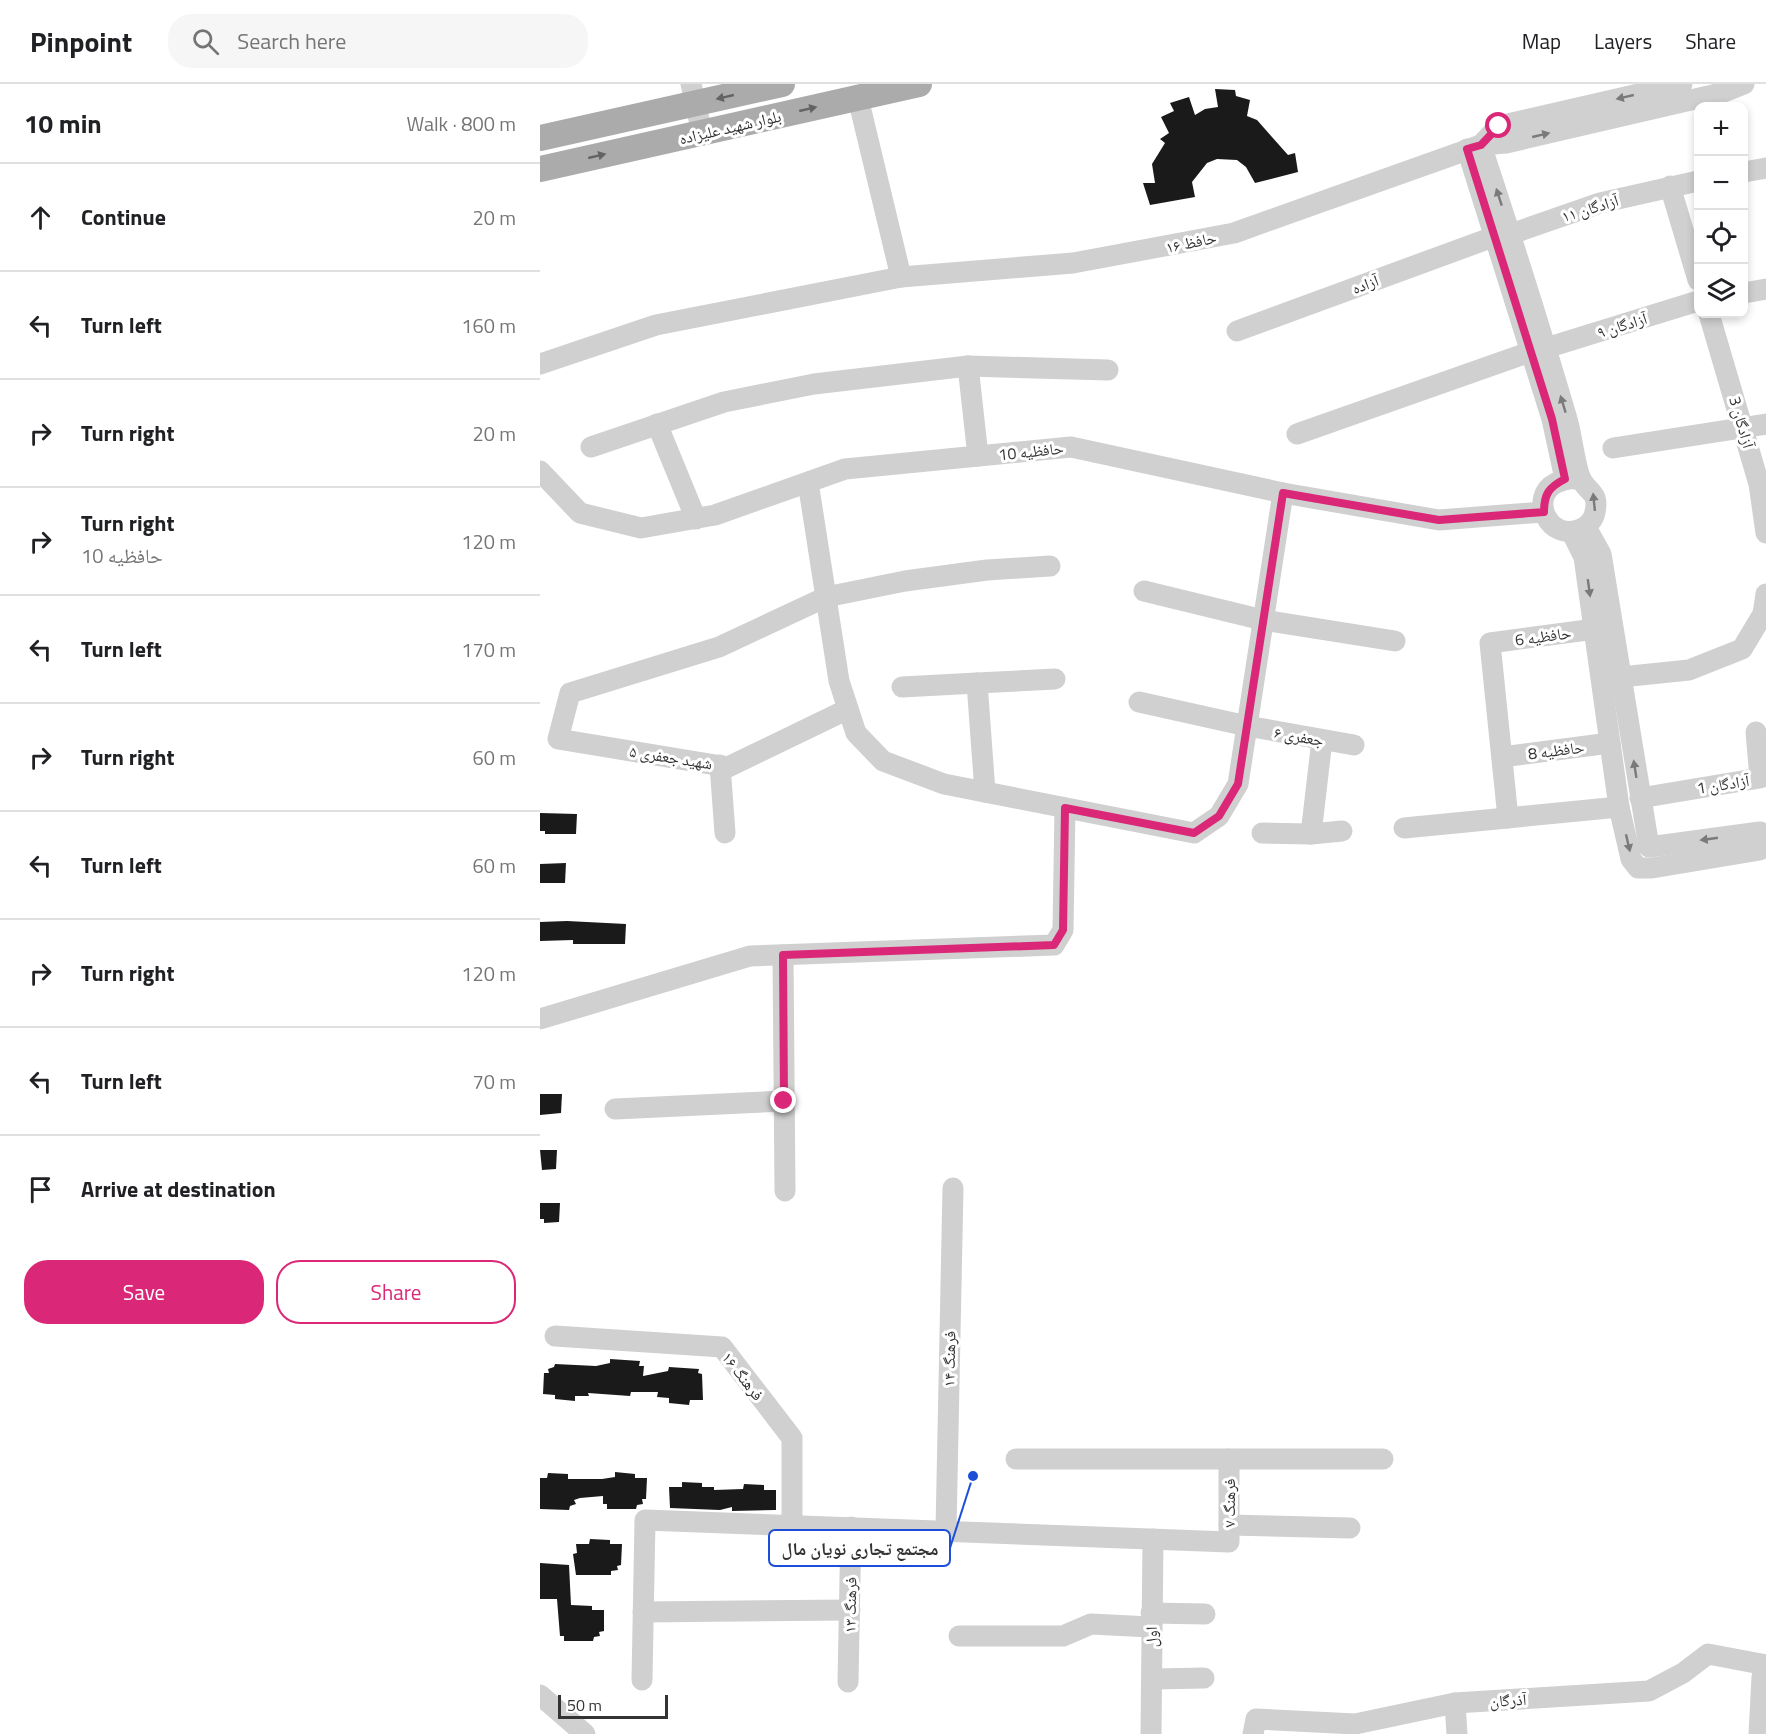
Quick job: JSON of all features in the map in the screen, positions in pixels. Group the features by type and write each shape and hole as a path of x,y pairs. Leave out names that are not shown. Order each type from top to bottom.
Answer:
{"main road":[{"name":"بلوار شهید علیزاده","path":"540,138 694,94 782,84"},
{"name":"بلوار شهید علیزاده","path":"540,169 919,84"}],"street":[{"path":"1474,147 1499,126 1658,87 1682,84"},
{"path":"1474,147 1506,143 1721,93 1744,84"},
{"path":"694,94 702,133"},
{"path":"858,98 901,277"},
{"path":"1474,147 1538,350 1569,423 1573,480"},
{"name":"حافظ ۱۶","path":"540,364 657,325 901,277 1073,263 1135,254 1234,234 1474,147"},
{"path":"1748,171 1766,168"},
{"name":"آزادگان ۱۱","path":"1502,236 1600,203 1694,182"},
{"path":"1670,186 1694,267"},
{"name":"آزاده","path":"1237,331 1502,236"},
{"path":"1748,292 1766,289"},
{"name":"آزادگان ۹","path":"1297,434 1538,350 1694,302"},
{"name":"آزادگان 3","path":"1710,318 1759,484 1766,533"},
{"path":"591,447 724,402 814,384 968,366 1108,370"},
{"path":"968,366 978,456"},
{"path":"657,424 696,519"},
{"path":"1613,448 1766,424"},
{"name":"حافظیه 10","path":"540,471 580,513 641,528 715,515 845,470 1071,447 1283,493 1439,520 1544,512"},
{"path":"1573,480 1592,490 1597,503 1594,516 1579,530 1561,531 1550,524 1544,512 1544,498 1551,486 1573,480"},
{"path":"808,482 838,681 856,733 883,761 944,784 1194,833 1219,816 1238,784 1283,493"},
{"path":"1579,530 1619,807 1631,859 1638,868 1652,868 1760,850 1766,845"},
{"path":"1579,530 1601,554 1649,847 1760,832 1766,835"},
{"path":"826,597 905,581 975,571 1050,566"},
{"path":"1144,591 1263,620 1395,641"},
{"path":"1621,676 1689,670 1742,649 1762,625 1766,594"},
{"name":"شهید جعفری ۵","path":"826,597 719,647 654,669 596,683 570,693 558,739 728,766 848,709"},
{"name":"حافظیه 6","path":"1502,757 1490,643 1595,629"},
{"path":"902,687 1055,679"},
{"path":"977,683 985,792"},
{"name":"جعفری ۶","path":"1139,702 1247,726 1354,745"},
{"name":"آزادگان 1","path":"1640,798 1760,778 1756,732"},
{"path":"1311,834 1322,740"},
{"name":"حافظیه 8","path":"1502,757 1610,743"},
{"path":"1502,757 1508,818"},
{"path":"720,765 725,833"},
{"path":"1404,828 1619,807"},
{"path":"540,1019 750,956 1054,945 1063,930 1065,808"},
{"path":"1262,833 1311,834 1342,831"},
{"path":"783,955 785,1191"},
{"path":"615,1109 784,1101"},
{"name":"فرهنگ ۱۴","path":"946,1530 953,1188"},
{"name":"فرهنگ ۱۶","path":"555,1336 722,1347 792,1438 792,1525"},
{"path":"1016,1459 1383,1459"},
{"name":"فرهنگ ۷","path":"1153,1539 1229,1542 1229,1459"},
{"path":"642,1680 645,1520 1153,1539"},
{"path":"1229,1525 1350,1528"},
{"name":"فرهنگ ۱۳","path":"848,1682 851,1527"},
{"name":"اول","path":"1151,1734 1153,1539"},
{"path":"643,1612 850,1610"},
{"path":"959,1636 1063,1636 1091,1623 1205,1614"},
{"name":"آذرگان","path":"1253,1734 1256,1719 1355,1724 1455,1703 1649,1691 1683,1673 1708,1654 1764,1671"},
{"path":"1759,1734 1764,1671"},
{"path":"1153,1679 1204,1678"},
{"path":"540,1695 585,1734"},
{"path":"1455,1703 1457,1734"}],"building":[{"path":"1215,89 1235,90 1236,96 1250,100 1247,116 1257,120 1288,155 1295,153 1298,172 1255,183 1246,167 1237,160 1217,159 1207,163 1192,182 1195,197 1150,205 1143,183 1155,183 1152,164 1165,143 1160,139 1169,133 1161,117 1174,111 1170,103 1189,97 1195,115 1205,109 1218,107"},
{"path":"540,813 577,814 576,834 545,834 545,831 540,831"},
{"path":"566,863 565,883 540,883 540,864"},
{"path":"540,922 626,924 625,944 573,944 573,940 540,941"},
{"path":"540,1094 562,1094 561,1113 540,1115"},
{"path":"540,1150 557,1150 556,1169 542,1170"},
{"path":"540,1203 560,1203 559,1222 544,1223 544,1219 540,1219"},
{"path":"610,1359 640,1361 639,1366 644,1366 643,1376 668,1371 669,1367 699,1369 698,1373 702,1374 703,1400 690,1400 689,1405 669,1403 669,1398 657,1397 658,1392 631,1392 630,1396 588,1393 589,1396 575,1396 575,1401 555,1399 555,1395 543,1394 544,1373 549,1373 548,1369 554,1367 555,1364 596,1366 610,1363"},
{"path":"615,1472 635,1474 635,1478 647,1478 646,1499 642,1499 643,1504 637,1505 636,1509 607,1509 607,1504 603,1504 603,1496 574,1500 576,1504 570,1506 569,1510 540,1509 540,1478 547,1478 548,1473 568,1474 568,1479 602,1479 615,1477"},
{"path":"682,1482 702,1483 702,1487 714,1487 714,1490 743,1489 744,1484 764,1485 764,1490 776,1490 776,1510 732,1511 732,1507 720,1510 670,1508 669,1487 682,1487"},
{"path":"590,1539 610,1540 610,1544 622,1544 621,1565 617,1566 618,1570 611,1571 611,1575 576,1575 573,1554 577,1553 576,1544 589,1544"},
{"path":"540,1563 569,1565 571,1605 592,1606 592,1610 604,1610 604,1631 599,1632 600,1636 594,1637 593,1641 564,1641 564,1636 560,1636 557,1599 540,1599"}],"place":[{"name":"مجتمع تجاری نویان مال","path":"973,1476"}],"route":[{"path":"784,1101 783,955 1054,945 1063,930 1065,808 1194,833 1219,816 1238,784 1283,493 1439,520 1544,512 1544,498 1551,486 1565,479 1552,419 1467,149 1481,145 1499,126"}]}
